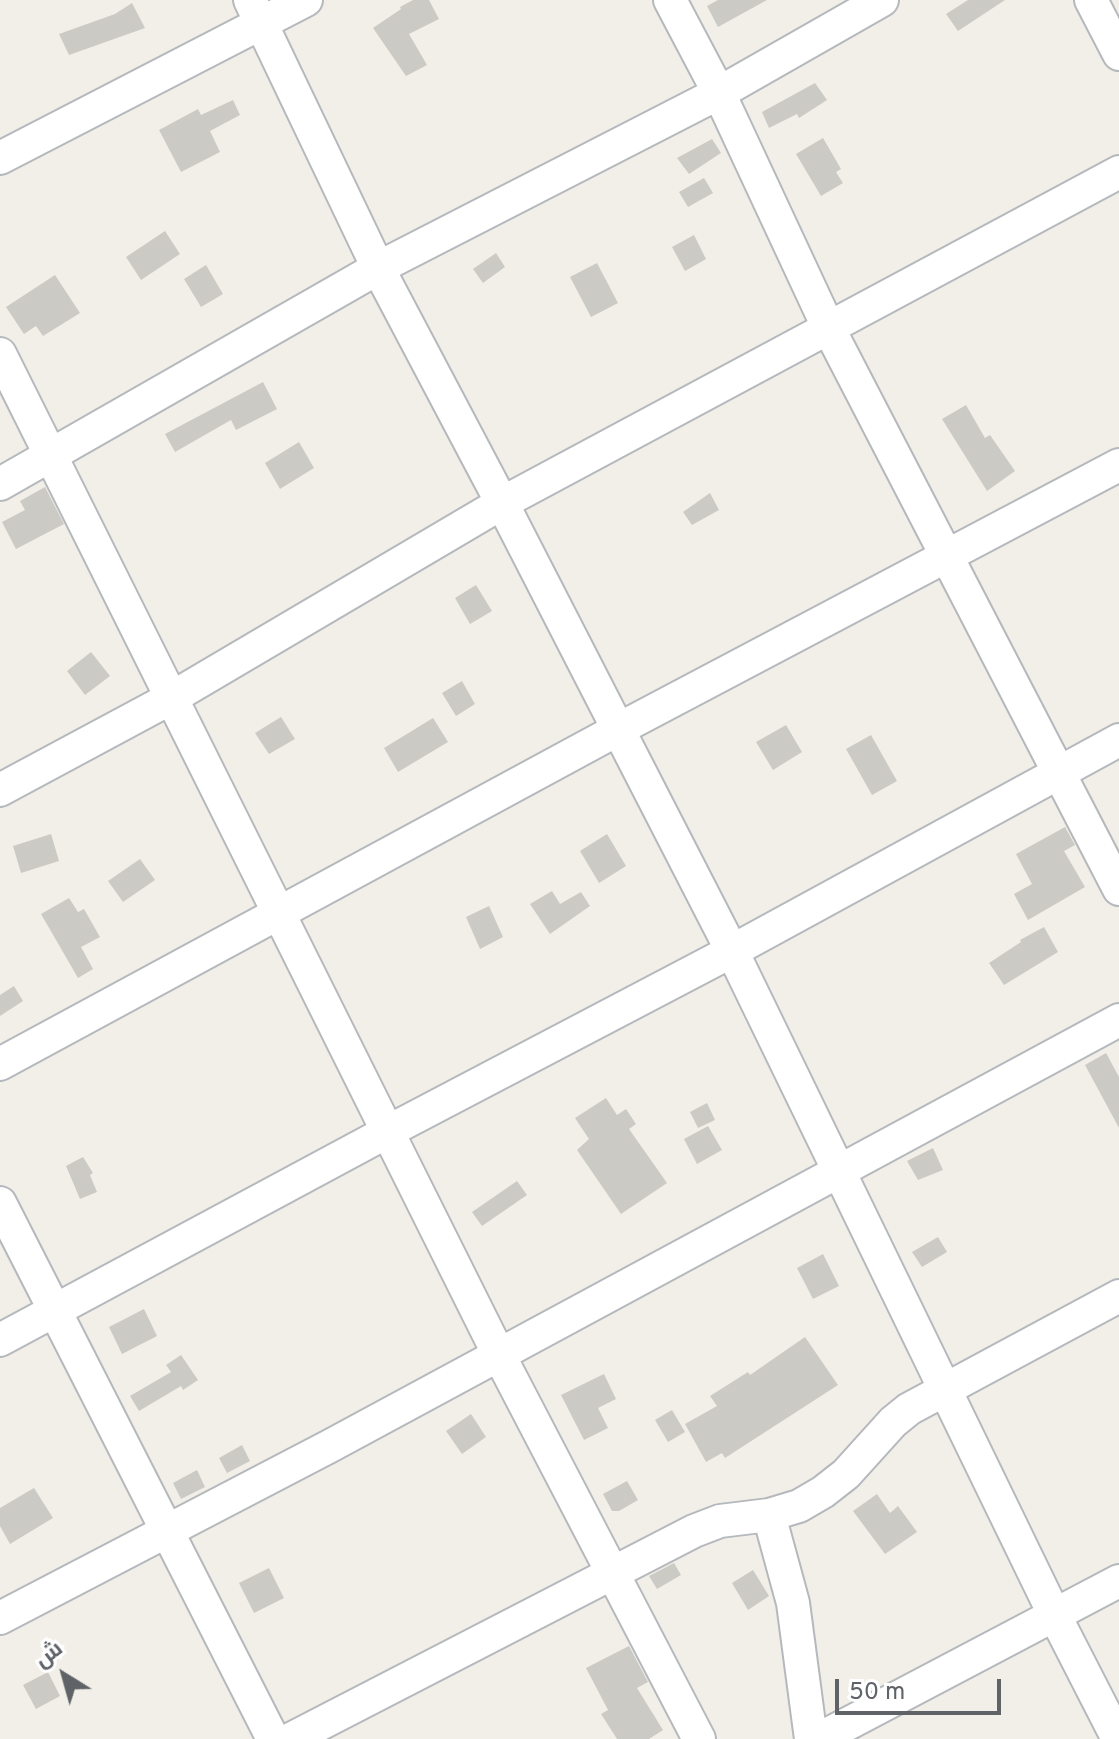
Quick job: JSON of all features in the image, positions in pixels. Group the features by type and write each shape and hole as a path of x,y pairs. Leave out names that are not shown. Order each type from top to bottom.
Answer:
{"street":[{"path":"0,158 256,11 306,0"},
{"path":"670,0 719,93 828,327 1119,889"},
{"path":"0,484 378,268 719,93 882,0"},
{"path":"1091,0 1119,54"},
{"path":"256,11 378,268 732,951 1054,1614 1118,1739"},
{"path":"0,790 173,697 502,503 1119,172"},
{"path":"0,354 499,1355 699,1739"},
{"path":"0,1064 617,730 1119,465"},
{"path":"0,1340 732,951 1119,740"},
{"path":"0,1618 499,1355 1119,1020"},
{"path":"0,1203 273,1739"},
{"path":"291,1739 694,1531 720,1521 769,1515 799,1506 846,1474 893,1422 909,1409 1119,1296"},
{"path":"769,1515 793,1603 811,1739"},
{"path":"819,1739 1119,1581"}],"building":[{"path":"413,0 429,0 439,19 409,34 427,65 406,76 373,28"},
{"path":"718,0 767,0 718,27 707,6"},
{"path":"968,0 1005,0 958,31 946,14"},
{"path":"132,3 145,28 69,55 59,34 115,14"},
{"path":"815,83 827,100 799,118 797,114 769,128 762,112"},
{"path":"233,100 240,115 210,131 220,152 181,172 159,130 198,109 201,115"},
{"path":"823,138 841,169 836,172 843,183 821,196 796,154"},
{"path":"712,139 721,153 689,174 677,158"},
{"path":"704,178 713,193 688,207 679,192"},
{"path":"165,231 180,254 141,280 126,257"},
{"path":"694,235 706,259 685,271 672,247"},
{"path":"496,253 505,267 483,283 473,269"},
{"path":"597,263 618,303 591,317 570,277"},
{"path":"206,265 223,294 201,307 184,279"},
{"path":"55,275 80,313 43,336 36,326 24,334 6,307"},
{"path":"263,382 277,409 236,430 231,420 175,452 165,434"},
{"path":"966,405 985,438 990,435 1015,471 987,491 942,419"},
{"path":"299,442 314,468 280,489 265,463"},
{"path":"45,487 64,524 16,549 2,522 25,510 20,501"},
{"path":"710,493 719,510 692,525 683,512"},
{"path":"476,585 492,611 470,624 455,598"},
{"path":"91,652 110,676 85,695 67,671"},
{"path":"462,681 475,704 456,716 442,693"},
{"path":"281,717 295,739 269,754 255,733"},
{"path":"433,718 448,742 398,772 384,748"},
{"path":"786,725 802,752 773,770 756,742"},
{"path":"871,735 897,781 872,795 846,749"},
{"path":"1065,827 1075,845 1064,851 1085,887 1028,920 1014,894 1032,884 1016,854"},
{"path":"51,834 59,861 21,873 13,846"},
{"path":"607,834 626,866 599,883 580,851"},
{"path":"140,859 155,880 123,902 108,881"},
{"path":"552,891 560,904 581,892 590,906 550,934 530,904"},
{"path":"69,898 78,912 84,909 100,937 81,947 93,969 78,978 41,914"},
{"path":"489,906 503,937 480,949 466,917"},
{"path":"1044,927 1058,952 1004,985 989,963"},
{"path":"14,986 23,1001 0,1016 0,995"},
{"path":"1106,1053 1119,1077 1119,1128 1085,1065"},
{"path":"606,1098 617,1115 626,1109 636,1124 629,1129 667,1183 621,1214 577,1150 589,1139 575,1118"},
{"path":"707,1103 715,1120 698,1128 690,1112"},
{"path":"708,1126 722,1150 697,1164 684,1139"},
{"path":"933,1148 943,1170 918,1180 907,1161"},
{"path":"83,1157 93,1173 90,1175 97,1192 80,1199 66,1166"},
{"path":"517,1181 527,1195 482,1226 472,1212"},
{"path":"938,1237 947,1252 922,1267 912,1252"},
{"path":"823,1254 839,1286 813,1299 797,1268"},
{"path":"144,1309 157,1336 122,1354 109,1327"},
{"path":"805,1337 838,1385 725,1458 722,1453 706,1462 685,1424 717,1406 710,1396 748,1372 750,1375"},
{"path":"181,1355 198,1380 183,1390 181,1386 139,1411 130,1396 171,1372 166,1365"},
{"path":"604,1374 616,1399 598,1408 608,1428 584,1440 561,1395"},
{"path":"672,1410 685,1432 668,1442 655,1420"},
{"path":"471,1414 486,1437 462,1454 446,1431"},
{"path":"242,1445 250,1461 227,1473 219,1458"},
{"path":"197,1470 205,1487 181,1499 173,1483"},
{"path":"627,1481 638,1500 619,1511 612,1511 603,1494"},
{"path":"34,1488 53,1518 10,1544 0,1526 0,1508"},
{"path":"877,1494 890,1513 898,1506 917,1532 885,1554 853,1511"},
{"path":"674,1563 681,1575 657,1589 649,1576"},
{"path":"269,1568 284,1598 254,1613 239,1583"},
{"path":"753,1570 769,1596 748,1610 732,1583"},
{"path":"629,1646 648,1682 637,1688 663,1730 649,1739 617,1739 601,1714 608,1710 586,1668"},
{"path":"48,1672 60,1696 36,1709 23,1685"}]}
